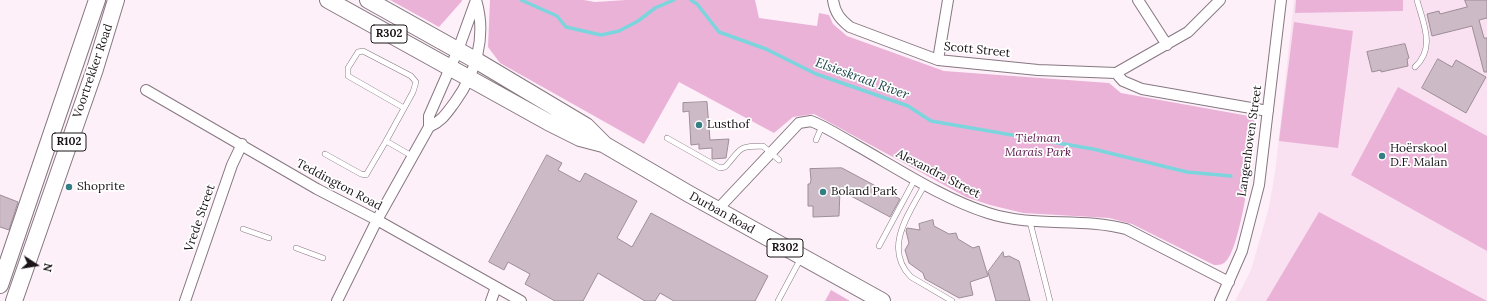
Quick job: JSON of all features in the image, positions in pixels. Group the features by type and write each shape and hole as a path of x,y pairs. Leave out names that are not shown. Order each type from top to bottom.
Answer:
{"main road":[{"name":"Voortrekker Road","path":"0,283 97,0"},
{"name":"Voortrekker Road","path":"14,301 24,268 95,69 116,0"},
{"name":"Durban Road","path":"328,0 469,79 580,138 605,145 717,210 882,301"},
{"name":"Durban Road","path":"368,0 458,50 586,126 605,145"}],"street":[{"path":"429,127 440,122 469,79 477,61 479,48 480,10 476,0"},
{"path":"337,301 377,220 429,127 429,116 458,50 476,0"},
{"name":"Scott Street","path":"833,0 835,10 840,19 850,27 938,60 1038,70 1116,73"},
{"path":"938,60 948,0"},
{"path":"1138,0 1167,45"},
{"path":"1220,0 1188,32 1116,73 1123,80 1142,89 1268,111"},
{"name":"Langenhoven Street","path":"1220,301 1242,251 1249,228 1258,185 1281,0"},
{"name":"Teddington Road","path":"146,90 242,144 317,189 377,220 521,301"},
{"name":"Alexandra Street","path":"717,210 799,123 811,121 926,184 979,210 999,216 1030,222 1100,225 1126,229 1229,282"},
{"name":"Vrede Street","path":"185,301 232,165 242,144"},
{"path":"492,301 496,287"}],"lane":[{"path":"1415,67 1424,57 1428,43 1417,0"},
{"path":"325,154 361,174 366,175 386,141 417,85 415,79 363,51 358,52 348,68 348,76 404,108"},
{"path":"816,140 822,126"},
{"path":"667,138 720,168 725,167 739,150 745,146 763,146 779,160"},
{"path":"386,141 412,156"},
{"path":"879,246 915,178"},
{"path":"926,184 901,229 898,244 900,259 906,272 911,277 952,301"},
{"path":"1030,222 1050,301"},
{"path":"243,228 269,238"},
{"path":"296,248 323,258"},
{"path":"778,301 802,257"}],"shaded area":[{"name":"Hoërskool D.F. Malan","path":"1294,0 1487,0 1487,301 1235,301 1251,270 1269,207 1275,172"}],"green space":[{"path":"390,0 462,0 462,1 439,27"},
{"name":"Tielman Marais Park","path":"490,0 584,0 595,2 626,0 755,0 759,18 817,26 819,13 829,15 833,24 847,36 944,71 1109,83 1121,93 1249,116 1254,119 1256,126 1245,199 1236,240 1230,255 1224,263 1214,265 1132,224 1109,218 1023,213 990,205 966,197 814,114 793,117 774,133 679,82 644,144 500,63 488,47"},
{"path":"1296,0 1403,0 1403,11 1295,13"},
{"path":"1294,22 1353,31 1338,148 1279,141"},
{"path":"1398,87 1487,136 1487,251 1351,175"},
{"path":"1319,212 1487,301 1266,301"},
{"path":"831,290 850,301 825,301"}],"building":[{"path":"1465,0 1487,0 1487,18 1479,20 1484,38 1487,38 1487,72 1484,72 1472,26 1432,36 1427,14 1439,11 1440,14 1467,7"},
{"path":"1405,44 1409,58 1407,59 1408,66 1381,72 1381,70 1372,72 1367,52"},
{"path":"1438,59 1452,67 1456,60 1486,77 1466,113 1422,88"},
{"name":"Lusthof","path":"707,102 710,140 729,139 726,158 712,159 712,148 699,149 699,144 691,145 689,111 683,112 683,103"},
{"path":"547,155 562,163 558,170 580,182 585,173 637,201 617,238 632,247 651,213 768,276 755,301 674,301 660,293 655,301 645,301 598,273 583,301 555,301 525,284 530,274 508,262 504,270 489,262"},
{"path":"842,168 900,199 890,217 840,190 839,216 813,217 813,206 808,206 808,184 810,184 811,180 810,169"},
{"path":"0,195 18,202 9,230 0,227"},
{"path":"933,220 934,226 949,234 956,233 958,239 973,248 979,246 988,276 970,282 973,295 959,298 925,279 923,273 909,263 905,250 909,243 906,231 907,228 920,230 919,224"},
{"path":"1003,252 1004,257 1009,256 1019,261 1030,301 996,301 988,272"}],"waterway":[{"name":"Elsieskraal River","path":"521,0 557,16 566,27 601,35 619,31 638,21 655,8 674,0"},
{"name":"Elsieskraal River","path":"691,0 697,4 719,32 766,49 816,74 908,106 931,121 1093,149 1187,172 1231,176"}],"place":[{"name":"Lusthof","path":"699,125"},
{"name":"Hoërskool D.F. Malan","path":"1382,156"},
{"name":"Shoprite","path":"69,187"},
{"name":"Boland Park","path":"823,192"}]}
